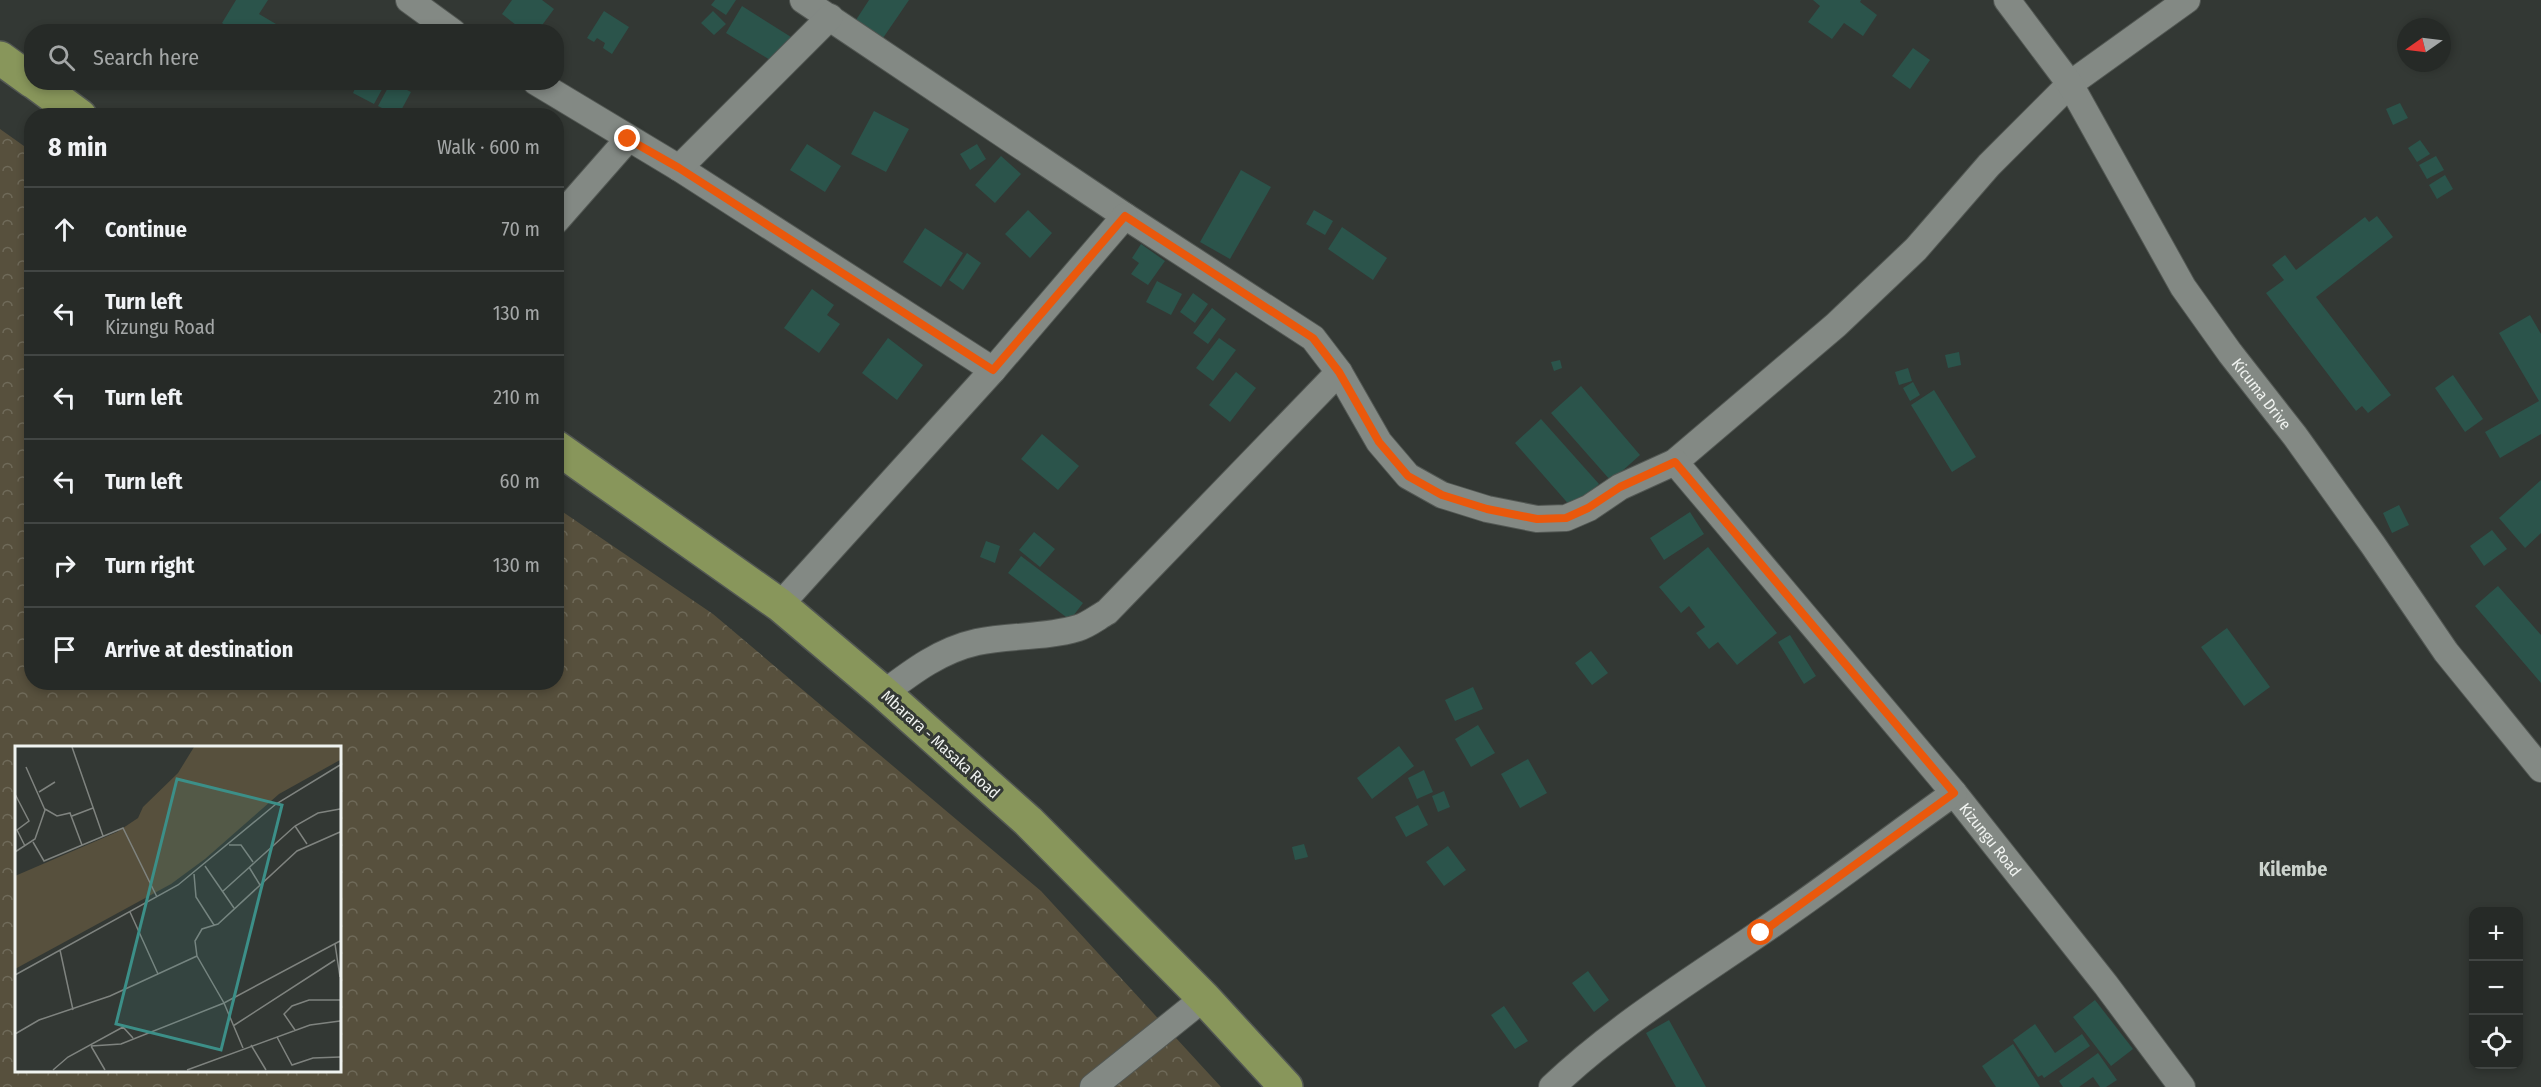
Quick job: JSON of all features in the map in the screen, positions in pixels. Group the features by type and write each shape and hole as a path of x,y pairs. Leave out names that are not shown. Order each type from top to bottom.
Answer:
{"main road":[{"path":"0,58 24,75"},
{"path":"44,90 69,108"},
{"name":"Mbarara - Masaka Road","path":"564,453 780,605 884,693 1028,821 1204,998 1286,1087"}],"street":[{"path":"409,0 442,24"},
{"path":"803,0 1125,216 1313,338 1339,372 1379,442 1408,476 1442,495 1487,509 1537,519 1566,518 1588,508 1620,487 1675,462 1836,325 1916,249 1989,165 2070,84 2187,0"},
{"name":"Kicuma Drive","path":"2007,0 2070,84 2183,287 2230,353 2295,436 2373,545 2445,652 2541,769"},
{"path":"679,168 830,17"},
{"path":"549,90 679,168 993,370"},
{"path":"564,212 628,139"},
{"path":"780,605 993,370 1125,216"},
{"path":"884,693 922,663 950,651 977,642 1049,634 1081,627 1107,612 1339,372"},
{"name":"Kizungu Road","path":"1675,462 1954,793 2106,985 2182,1087"},
{"path":"1552,1087 1581,1059 1628,1024 1761,933 1954,793"},
{"path":"1092,1087 1204,998"}],"green space":[{"path":"0,129 24,146 24,690 564,690 564,513 713,614 1041,891 1221,1087 0,1087"}],"building":[{"path":"236,0 268,0 259,14 276,24 223,24"},
{"path":"512,0 542,0 554,9 543,24 515,24 502,14"},
{"path":"715,0 736,0 726,15 711,5"},
{"path":"869,0 909,0 881,41 854,23"},
{"path":"1813,0 1861,0 1860,2 1877,15 1863,36 1844,23 1832,39 1808,22 1820,6"},
{"path":"742,6 791,37 775,63 726,33"},
{"path":"604,11 629,27 612,54 603,48 605,43 597,38 594,42 587,38"},
{"path":"713,11 726,24 714,35 701,23"},
{"path":"1913,48 1930,60 1910,89 1892,76"},
{"path":"354,90 382,90 374,104 353,93"},
{"path":"387,90 411,92 402,108 378,106"},
{"path":"2400,103 2408,118 2393,125 2386,109"},
{"path":"874,111 909,129 886,172 851,154"},
{"path":"2420,140 2430,154 2417,162 2408,148"},
{"path":"807,144 841,166 825,192 790,170"},
{"path":"977,144 986,159 970,170 960,154"},
{"path":"1001,156 1021,174 995,203 975,185"},
{"path":"2436,156 2444,170 2427,179 2419,165"},
{"path":"1241,170 1271,187 1230,259 1200,242"},
{"path":"2445,175 2453,189 2437,199 2429,185"},
{"path":"1028,210 1052,233 1030,258 1005,234"},
{"path":"1314,210 1333,221 1325,235 1306,224"},
{"path":"2377,216 2393,237 2316,297 2391,395 2368,413 2362,406 2356,411 2266,293 2284,280 2272,265 2285,255 2296,270 2365,217 2369,222"},
{"path":"1342,227 1387,258 1373,280 1328,249"},
{"path":"925,228 963,253 941,287 903,262"},
{"path":"1141,244 1165,261 1148,285 1131,274 1139,263 1132,258"},
{"path":"967,253 981,263 963,290 949,280"},
{"path":"1157,281 1182,294 1171,315 1146,302"},
{"path":"812,289 834,305 827,315 840,324 819,353 784,328"},
{"path":"1193,293 1208,304 1195,323 1180,312"},
{"path":"1212,308 1226,319 1208,344 1193,333"},
{"path":"2530,315 2541,334 2541,434 2500,458 2485,432 2539,401 2499,333"},
{"path":"888,338 923,365 897,400 862,373"},
{"path":"1219,338 1236,350 1213,381 1196,368"},
{"path":"1959,352 1961,365 1948,368 1945,355"},
{"path":"1560,360 1562,368 1554,371 1551,362"},
{"path":"1908,368 1912,381 1899,385 1895,372"},
{"path":"1236,372 1256,388 1230,422 1209,405"},
{"path":"2453,375 2483,419 2465,432 2435,388"},
{"path":"1913,382 1920,395 1910,401 1903,388"},
{"path":"1581,386 1640,455 1611,481 1551,413"},
{"path":"1934,390 1976,457 1952,472 1911,405"},
{"path":"1541,419 1599,484 1572,508 1515,443"},
{"path":"1042,434 1079,466 1058,490 1021,459"},
{"path":"2541,480 2541,533 2525,548 2499,518"},
{"path":"2399,505 2409,525 2392,533 2383,513"},
{"path":"1690,512 1704,534 1664,560 1650,538"},
{"path":"2492,530 2507,549 2484,566 2470,546"},
{"path":"1034,532 1055,549 1040,567 1019,550"},
{"path":"986,541 1000,546 995,563 980,557"},
{"path":"1708,547 1777,633 1737,665 1718,642 1709,649 1696,633 1705,627 1689,606 1681,613 1659,587"},
{"path":"1021,556 1083,603 1070,620 1008,573"},
{"path":"2498,586 2541,635 2541,683 2475,606"},
{"path":"2227,628 2270,687 2244,706 2201,647"},
{"path":"1790,635 1816,676 1804,684 1778,642"},
{"path":"1591,651 1608,673 1592,685 1575,663"},
{"path":"1473,687 1483,709 1455,721 1445,700"},
{"path":"1478,725 1495,753 1471,767 1455,739"},
{"path":"1399,746 1414,766 1372,799 1357,778"},
{"path":"1528,759 1547,793 1520,808 1501,774"},
{"path":"1424,770 1433,792 1417,799 1408,778"},
{"path":"1444,791 1450,807 1438,812 1432,796"},
{"path":"1418,805 1428,825 1406,837 1395,817"},
{"path":"1304,844 1308,857 1295,860 1292,847"},
{"path":"1448,846 1466,870 1444,886 1426,862"},
{"path":"1588,971 1609,1000 1594,1012 1572,983"},
{"path":"2095,1000 2133,1049 2111,1066 2073,1017"},
{"path":"1504,1006 1528,1041 1515,1049 1491,1015"},
{"path":"1669,1020 1706,1087 1676,1087 1646,1033"},
{"path":"2035,1024 2055,1053 2082,1034 2090,1046 2044,1078 2042,1075 2038,1077 2013,1040"},
{"path":"2013,1044 2040,1087 1996,1087 1982,1066"},
{"path":"2098,1053 2117,1080 2106,1087 2100,1087 2093,1077 2079,1087 2063,1087 2059,1081"}],"district":[{"name":"Kilembe","path":"2293,869"}],"route":[{"path":"628,139 679,168 993,370 1125,216 1313,338 1339,372 1379,442 1408,476 1442,495 1487,509 1537,519 1566,518 1588,508 1620,487 1675,462 1954,793 1761,933"}]}
